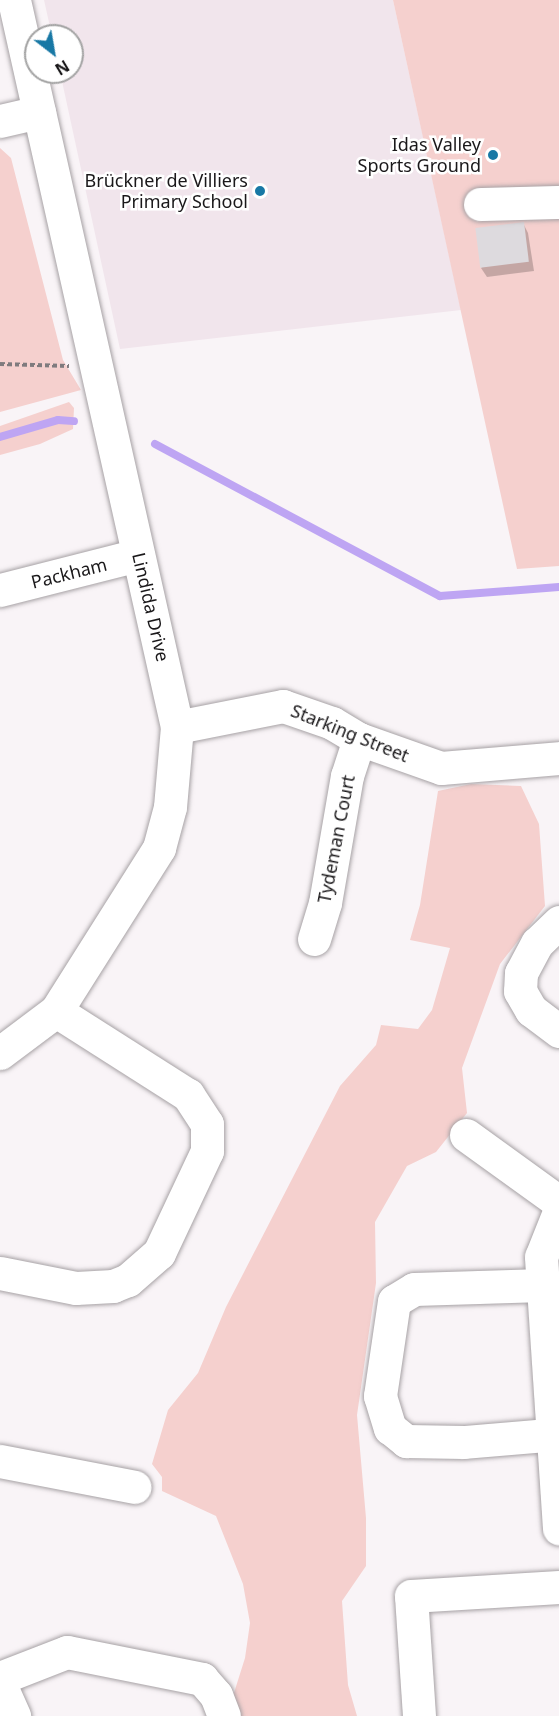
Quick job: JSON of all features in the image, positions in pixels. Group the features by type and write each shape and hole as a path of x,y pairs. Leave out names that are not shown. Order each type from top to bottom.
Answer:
{"street":[{"name":"Lindida Drive","path":"0,1053 56,1011 159,848 170,807 177,728 14,0"},
{"path":"0,121 39,112"},
{"path":"480,204 559,202"},
{"name":"Packham","path":"0,590 138,555"},
{"name":"Starking Street","path":"177,728 283,706 332,723 358,739 441,768 559,758"},
{"name":"Tydeman Court","path":"314,939 325,903 347,776 358,739"},
{"path":"559,921 537,943 520,973 520,992 531,1010 559,1031"},
{"path":"0,1273 76,1288 113,1286 128,1280 159,1253 207,1151 207,1124 188,1095 56,1011"},
{"path":"466,1135 559,1202"},
{"path":"559,1212 541,1257 556,1434 559,1528"},
{"path":"543,1285 414,1289 394,1301 380,1396 390,1428 406,1441 556,1434"},
{"path":"0,1461 135,1487"},
{"path":"419,1716 411,1596 559,1587"},
{"path":"0,1678 67,1652 202,1679 216,1695 224,1716"},
{"path":"0,1684 14,1716"}],"path":[{"path":"0,364 72,366"}],"shaded area":[{"name":"Brückner de Villiers Primary School","path":"44,0 393,0 461,310 120,349 63,84 84,84 84,24 49,24"},
{"name":"Idas Valley Sports Ground","path":"393,0 559,0 559,566 517,569"},
{"path":"0,148 11,158 63,360 81,390 0,412"},
{"path":"69,402 74,408 73,429 40,444 0,455 0,426"},
{"path":"471,784 521,786 539,824 545,906 500,964 462,1068 467,1113 436,1152 407,1166 375,1222 376,1283 357,1415 366,1518 366,1566 342,1601 348,1685 357,1716 240,1716 233,1696 245,1658 250,1623 243,1584 216,1516 162,1491 162,1477 152,1464 168,1410 198,1373 226,1307 340,1086 376,1045 381,1025 418,1029 432,1010 450,948 410,940 420,905 438,791"}],"building":[{"path":"524,222 529,262 480,268 475,228"}],"waterway":[{"path":"0,437 58,420 74,421"},
{"path":"155,444 440,596 559,587"}],"place":[{"name":"Idas Valley Sports Ground","path":"493,155"},
{"name":"Brückner de Villiers Primary School","path":"260,191"}]}
